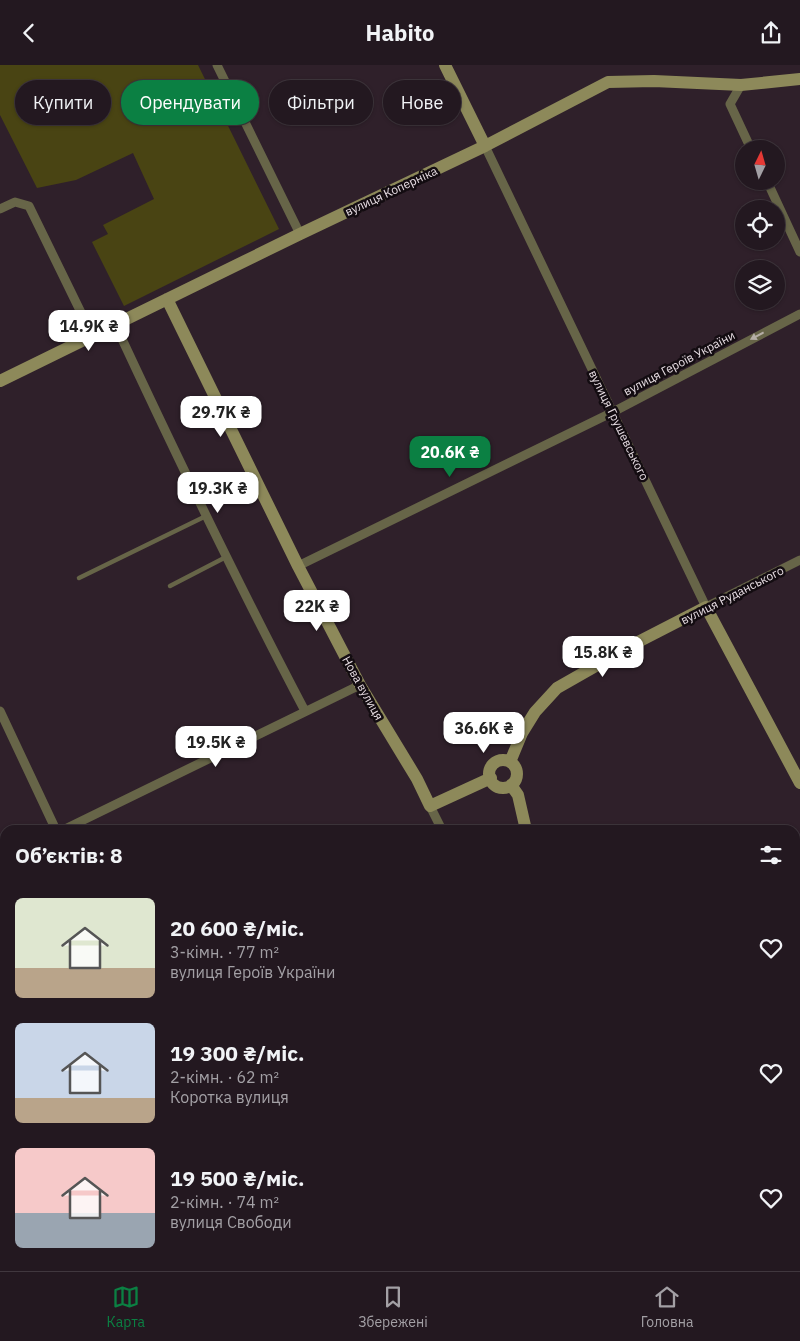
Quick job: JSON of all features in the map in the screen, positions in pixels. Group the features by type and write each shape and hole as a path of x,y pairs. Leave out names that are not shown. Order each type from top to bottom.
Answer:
{"street":[{"path":"217,65 300,234"},
{"name":"вулиця Грушевського","path":"444,65 486,146 706,607 800,783"},
{"name":"вулиця Коперніка","path":"0,381 300,234 486,146 608,82 654,81 741,85 800,79"},
{"path":"741,85 730,104 747,140"},
{"path":"770,190 800,252"},
{"path":"0,209 16,202 29,206 92,335"},
{"name":"Нова вулиця","path":"167,299 298,566 360,685 416,779 440,825"},
{"name":"вулиця Героїв України","path":"298,566 613,412 800,313"},
{"path":"115,324 226,557 306,711"},
{"name":"вулиця Руданського","path":"510,762 522,733 535,713 557,688 636,643 800,560"},
{"path":"73,825 360,685"},
{"path":"0,711 54,825"},
{"path":"501,761 510,762 516,769 516,778 507,787 498,786 491,778 490,772 494,765 501,761"},
{"path":"430,806 491,778"},
{"path":"511,785 518,795 525,825"}],"lane":[{"path":"79,577 206,516"},
{"path":"170,586 226,557"}],"shaded area":[{"path":"0,65 198,65 205,80 121,80 121,125 228,125 279,229 124,306 92,242 108,234 103,225 154,199 133,153 76,180 37,188 0,115"}]}
